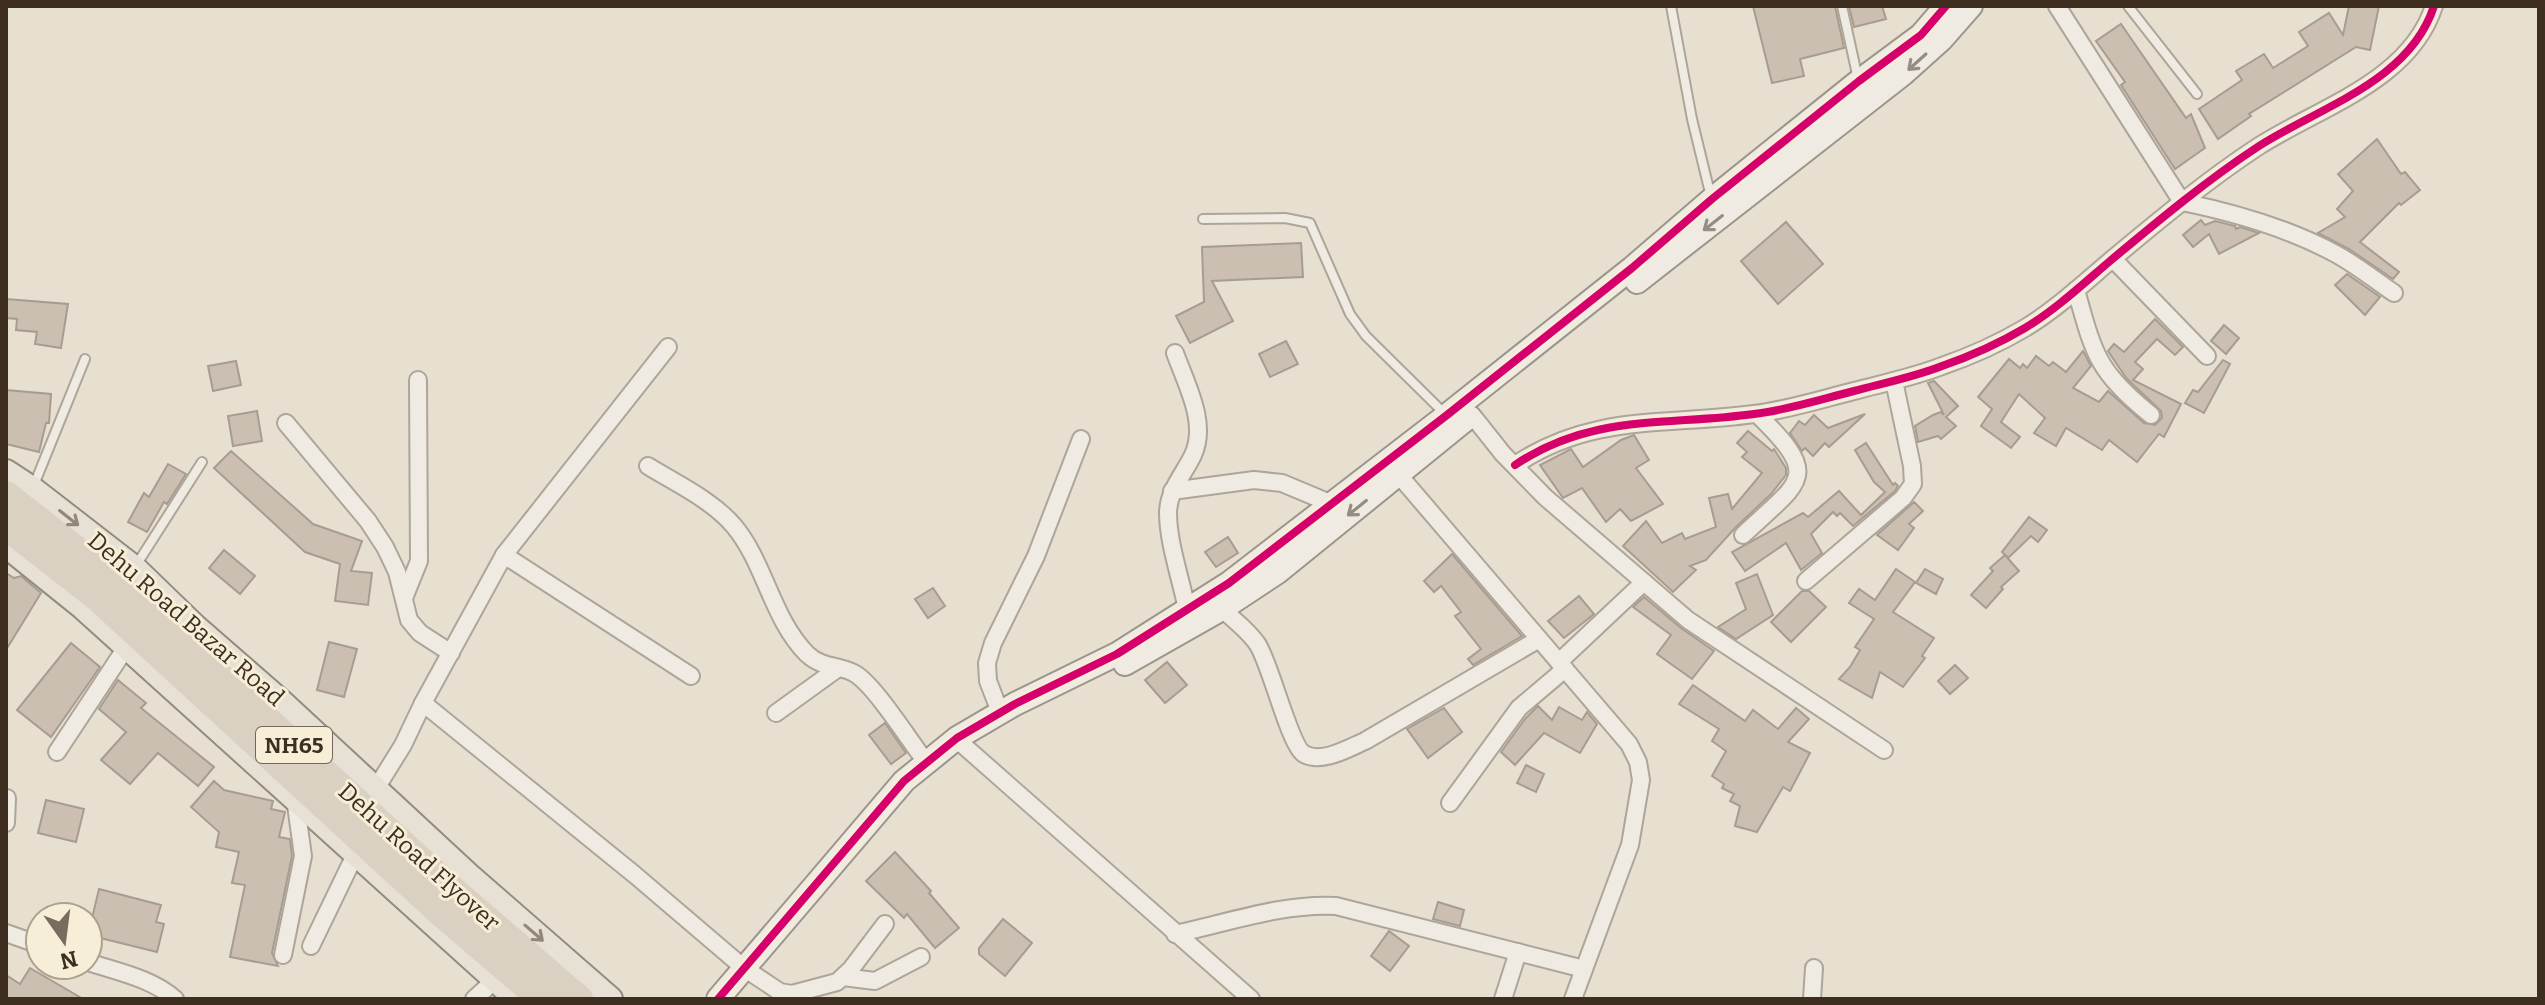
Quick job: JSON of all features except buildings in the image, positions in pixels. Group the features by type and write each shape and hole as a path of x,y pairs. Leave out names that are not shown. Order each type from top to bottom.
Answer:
{"highway":[{"name":"Dehu Road Flyover","path":"19,492 456,893 579,999"},
{"name":"Dehu Road Flyover","path":"6,526 97,597 438,910 542,999"}],"main road":[{"name":"Dehu Road Bazar Road","path":"6,472 19,492 134,568 469,876 610,999"},
{"path":"6,545 127,646 517,999"}],"street":[{"path":"904,781 963,745 1156,648 1278,572 1472,415 1657,257 1712,199 1921,35 1946,6"},
{"path":"718,999 904,781 926,762 957,738 1000,712 1117,654 1229,583 1447,415 1903,74 1942,39 1971,6"},
{"path":"2057,6 2182,202 2240,214 2305,239 2338,255 2394,293"},
{"path":"1515,465 1541,448 1586,432 1648,421 1757,414 1894,381 1939,368 1989,348 2028,327 2182,202 2261,145 2386,72 2424,32 2434,6"},
{"path":"2113,259 2207,356"},
{"path":"2076,290 2096,358 2126,395 2151,415"},
{"path":"375,790 403,745 504,555 668,347"},
{"path":"1175,353 1199,428 1193,455 1172,491 1168,509 1187,610"},
{"path":"404,598 419,561 418,380"},
{"path":"1806,581 1903,498 1913,484 1894,381"},
{"path":"1743,535 1794,487 1799,472 1795,456 1757,414"},
{"path":"1472,415 1545,497 1688,620 1884,750"},
{"path":"286,423 368,521 397,572 409,620 420,633 451,653"},
{"path":"1000,712 988,681 987,663 993,643 1036,556 1081,439"},
{"path":"648,466 720,512 736,528 790,631 808,655 822,664 857,675 926,762"},
{"path":"1398,474 1629,744 1638,762 1641,780 1630,845 1573,999"},
{"path":"1172,491 1254,480 1282,483 1332,504"},
{"path":"504,555 691,676"},
{"path":"1450,803 1519,708 1644,582"},
{"path":"1222,609 1259,646 1269,665 1295,743 1304,754 1317,757 1334,754 1365,741 1539,639"},
{"path":"57,752 127,646"},
{"path":"776,713 837,669"},
{"path":"423,703 744,968 780,992 792,994 843,977 885,924"},
{"path":"963,745 1251,999"},
{"path":"6,823 7,798"},
{"path":"283,955 303,856 295,798"},
{"path":"311,946 355,855"},
{"path":"1175,934 1315,905 1336,906 1584,969"},
{"path":"1503,999 1518,952"},
{"path":"843,977 875,981 921,957"},
{"path":"104,967 134,976 166,991 175,999"},
{"path":"1812,999 1814,968"},
{"path":"474,999 495,980"}],"lane":[{"path":"1671,6 1692,119 1712,199"},
{"path":"1842,6 1859,81"},
{"path":"2128,6 2197,94"},
{"path":"1203,219 1285,218 1310,223 1350,314 1366,336 1447,415"},
{"path":"19,492 85,359"},
{"path":"134,568 202,462"}],"cycle path":[{"path":"718,999 904,781 957,738 1015,704 1117,654 1229,583 1632,268 1712,199 1921,35 1946,6"},
{"path":"1515,465 1544,448 1602,429 1779,410 1921,373 1995,344 2047,313 2240,159 2384,73 2405,54 2422,32 2434,6"}]}
